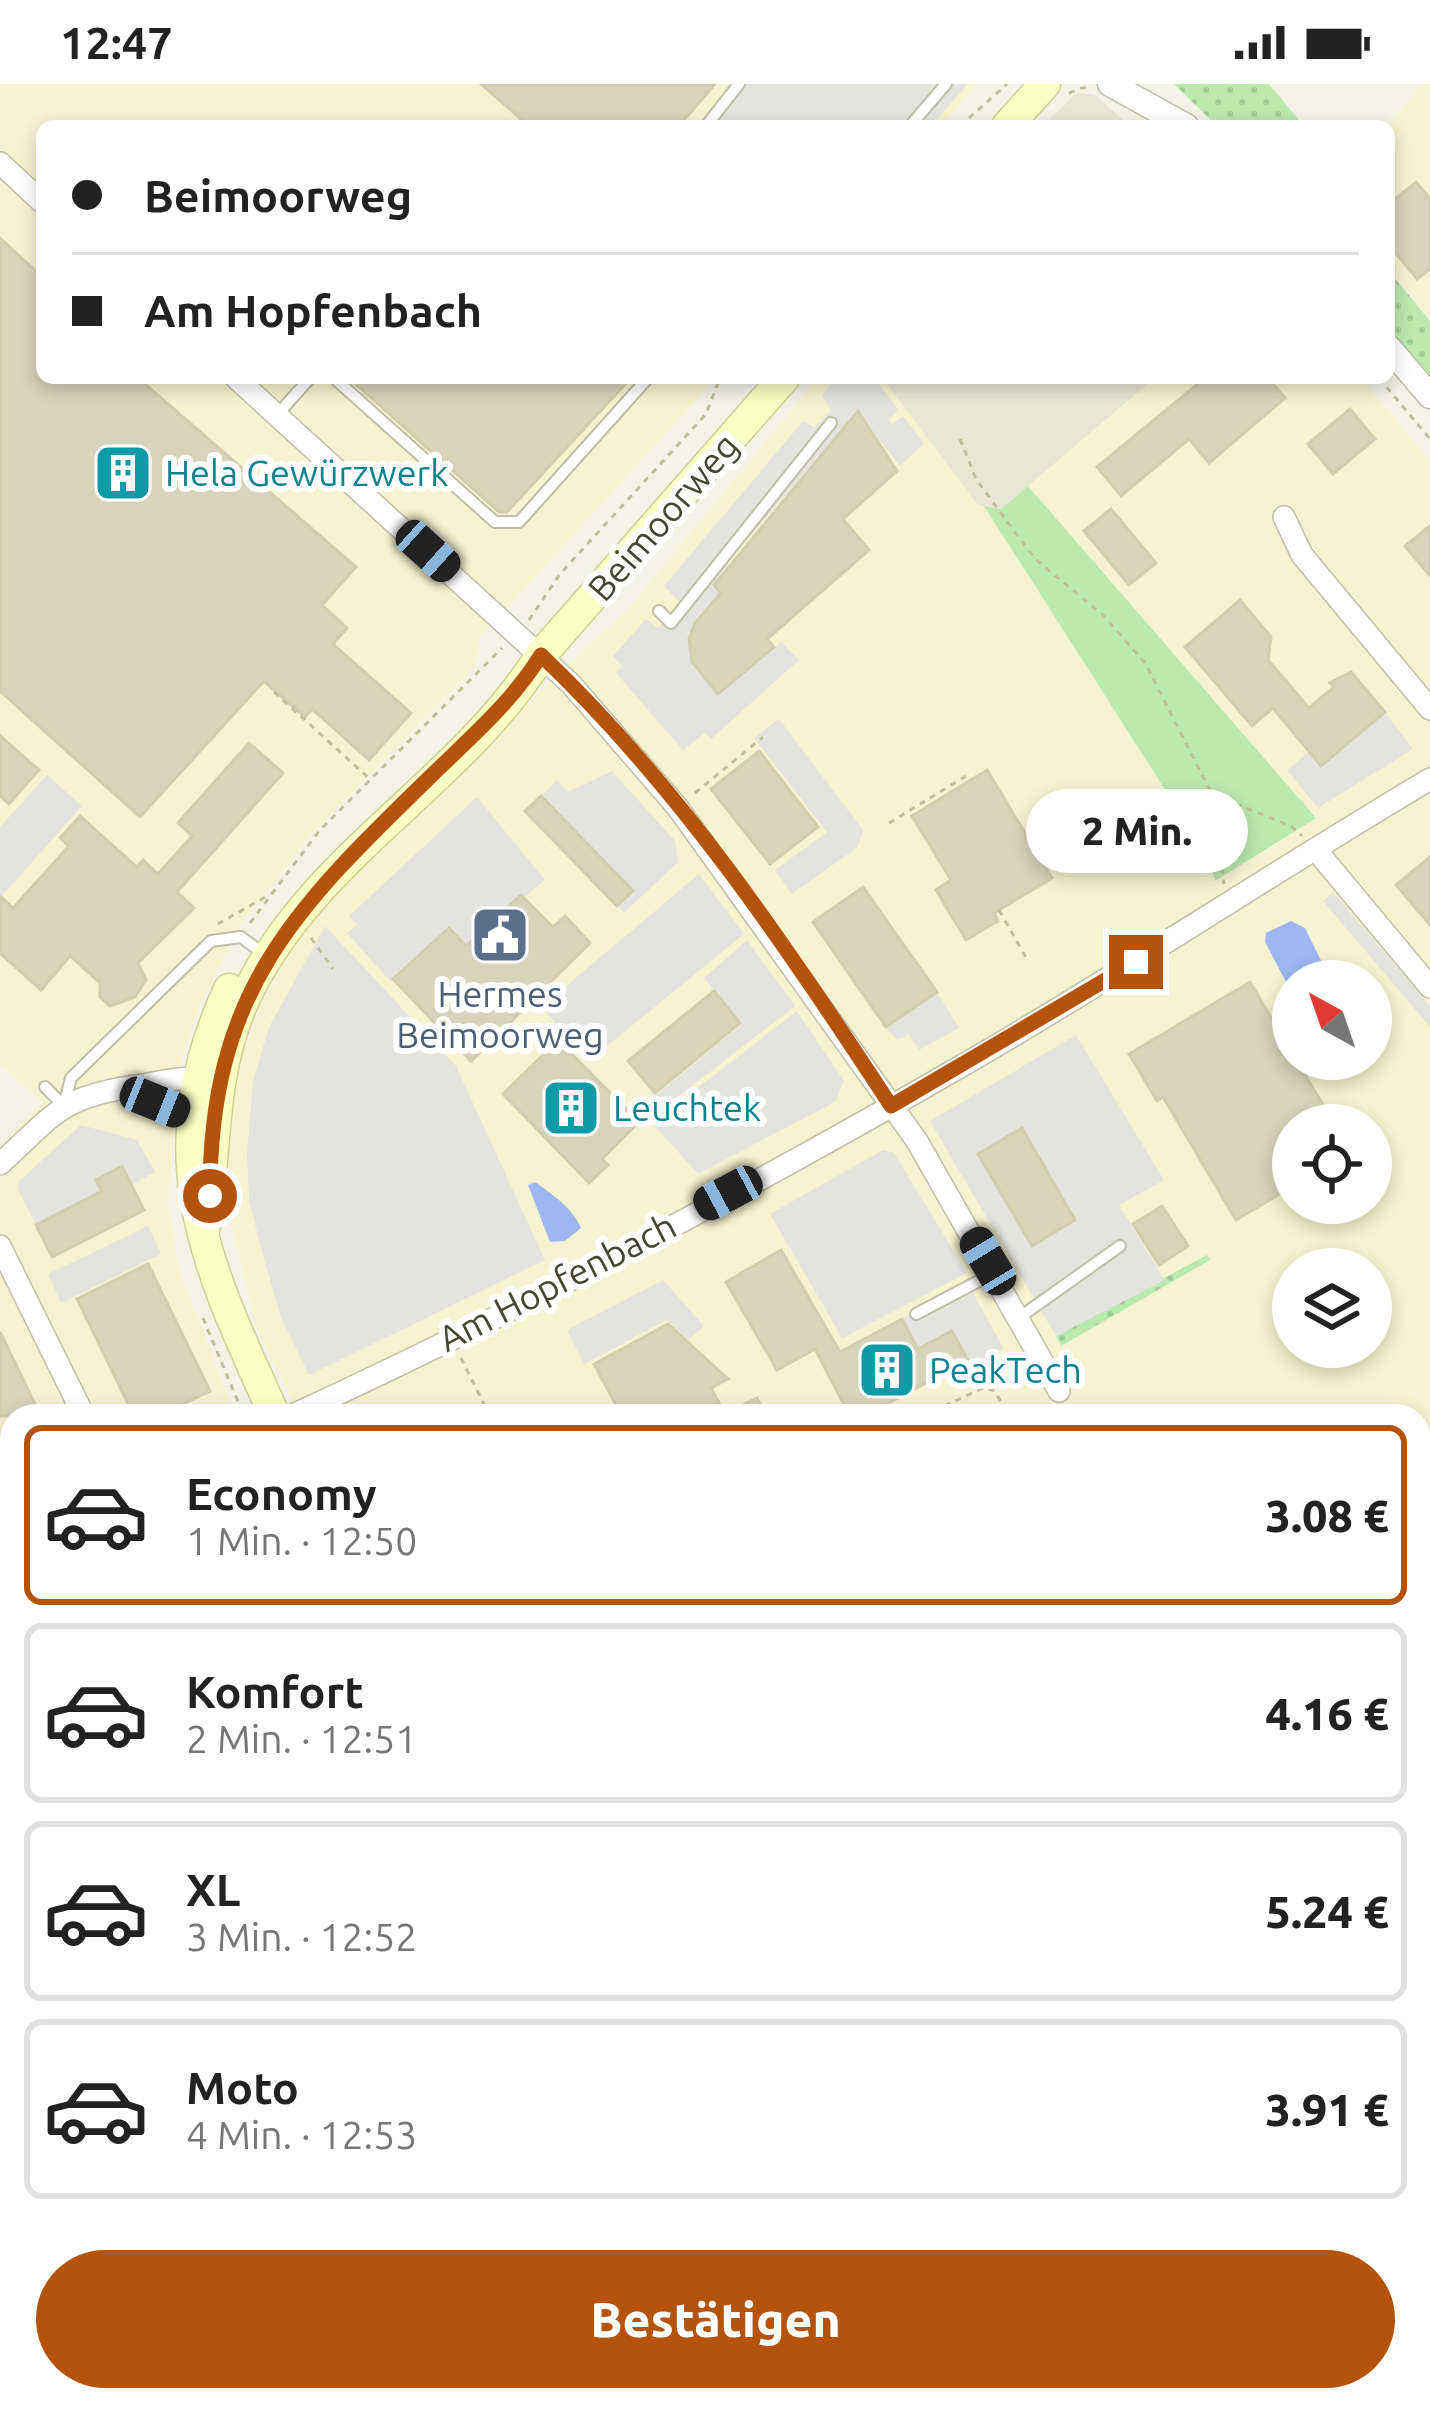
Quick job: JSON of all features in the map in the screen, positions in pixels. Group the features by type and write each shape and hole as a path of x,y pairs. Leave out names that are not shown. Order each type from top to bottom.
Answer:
{"main road":[{"path":"1012,120 1046,84"},
{"name":"Beimoorweg","path":"270,1404 214,1268 188,1167 202,1117 212,1027 253,946 292,889 504,678 541,655 775,384"}],"street":[{"path":"1111,84 1176,118"},
{"path":"1151,84 1176,118"},
{"path":"0,163 36,196"},
{"path":"1395,355 1430,396"},
{"path":"243,384 518,632 678,808 891,1106 994,1272 1059,1391"},
{"path":"1284,517 1302,555 1430,709"},
{"name":"Am Hopfenbach","path":"315,1404 525,1301 891,1106 1430,779"},
{"path":"1316,850 1430,987"},
{"path":"0,1164 64,1106 100,1089 208,1079"},
{"path":"138,1086 155,1102 202,1117"},
{"path":"0,1246 78,1404"}],"lane":[{"path":"711,120 739,84"},
{"path":"915,120 946,84"},
{"path":"277,415 305,384"},
{"path":"341,384 495,522 519,522 643,384"},
{"path":"659,611 670,623 831,423"},
{"path":"45,1088 64,1106 71,1078 211,941 253,946"},
{"path":"1020,1317 1120,1246"},
{"path":"916,1314 994,1272"}],"path":[{"path":"967,120 1007,84"},
{"path":"253,946 305,848 518,632 560,574 706,414 718,384"},
{"path":"1383,384 1430,439"},
{"path":"961,439 976,479 1035,559 1102,615 1145,663 1212,794 1227,906"},
{"path":"274,692 371,781"},
{"path":"678,808 764,737"},
{"path":"889,823 966,776"},
{"path":"1212,794 1292,826 1316,850"},
{"path":"999,910 1028,961"},
{"path":"203,1316 239,1404"},
{"path":"462,1358 484,1404"},
{"path":"949,1404 983,1388 995,1391 1002,1404"}],"shaded area":[{"path":"0,84 977,84 945,120 36,120 36,384 711,384 480,637 474,667 311,834 240,926 200,1004 179,1067 168,1205 179,1271 231,1404 0,1404 0,1145 43,1103 0,1064"},
{"path":"733,84 968,84 936,120 703,120"},
{"path":"1421,84 1430,84 1430,319 1395,276 1394,120"},
{"path":"1078,92 1095,95 1123,120 1048,120"},
{"path":"813,384 887,384 978,505 1001,509 1148,384 1366,384 1430,461 1430,1404 294,1404 257,1329 227,1205 227,1149 237,1069 261,1006 292,947 354,871 632,604"},
{"path":"831,384 879,384 898,410 888,420 892,424 903,416 924,443 900,466 858,411 736,552 714,585 721,593 695,623 689,639 692,662 718,694 781,642 799,660 711,739 705,733 683,750 616,673 622,666 613,656 646,619 658,628 680,603 664,586 803,421 814,428 831,410 822,395"},
{"path":"887,384 1148,384 1001,509 978,505"},
{"path":"1385,712 1413,749 1318,808 1287,770 1309,752 1320,765"},
{"path":"779,719 863,830 858,847 792,894 775,870 827,832 754,738"},
{"path":"612,771 675,841 678,862 624,913 618,906 633,890 541,796 557,780 568,792"},
{"path":"47,775 82,806 0,898 0,827"},
{"path":"477,797 545,880 478,935 472,953 448,928 391,982 347,933 357,925 349,916"},
{"path":"699,874 744,934 590,1060 541,1007"},
{"path":"1333,892 1391,960 1373,960 1323,901"},
{"path":"325,926 456,1066 545,1260 309,1375 281,1318 262,1252 249,1200 247,1154 253,1081 269,1027"},
{"path":"747,940 795,1006 657,1113 648,1102 742,1024 704,978"},
{"path":"1392,961 1430,1006 1430,1027 1392,982"},
{"path":"937,992 959,1028 919,1050 909,1034 897,1040 886,1027"},
{"path":"797,1011 844,1081 835,1102 698,1174 652,1123"},
{"path":"1076,1035 1164,1180 1119,1205 1165,1280 1056,1336 930,1121","holes":["1021,1129 1075,1219 1033,1245"]},
{"path":"81,1125 137,1140 155,1172 131,1185 121,1167 96,1179 102,1191 36,1225 18,1190 19,1181"},
{"path":"883,1150 894,1153 967,1273 842,1338 770,1214"},
{"path":"148,1226 161,1254 61,1303 48,1274"},
{"path":"663,1280 704,1326 688,1340 667,1320 584,1364 567,1330"},
{"path":"968,1284 1004,1349 971,1367 952,1331 918,1349 902,1319"}],"green space":[{"path":"1174,84 1269,84 1299,120 1211,120"},
{"path":"1395,278 1430,321 1430,380 1395,336"},
{"path":"1028,486 1316,818 1215,881 1210,860 984,506 1001,509"},
{"path":"1207,1255 1210,1260 1061,1346 1056,1336"}],"water":[{"path":"1291,921 1305,928 1321,960 1275,960 1265,942 1266,933"},
{"path":"535,1182 577,1220 581,1228 565,1241 550,1242 528,1185"}],"building":[{"path":"481,84 715,84 684,120 522,120"},
{"path":"1416,182 1430,199 1430,269 1417,279 1395,252 1395,199"},
{"name":"Hela Gewürzwerk","path":"0,238 36,271 36,384 145,384 356,567 322,605 347,628 333,644 411,713 369,760 312,709 305,717 264,681 140,817 0,691"},
{"path":"356,384 625,384 507,512 499,512"},
{"path":"1198,384 1273,384 1285,398 1209,463 1189,439 1121,496 1097,467"},
{"path":"1350,409 1375,439 1333,474 1308,444"},
{"path":"858,411 897,471 843,519 869,550 767,639 774,647 718,694 692,662 689,639 695,623 721,593 714,585"},
{"path":"1111,509 1156,563 1129,585 1084,531"},
{"path":"1430,526 1430,576 1405,546"},
{"path":"1240,600 1271,637 1268,660 1309,708 1334,687 1330,683 1351,672 1385,712 1321,766 1273,708 1252,726 1185,647"},
{"path":"0,736 39,770 9,804 0,796"},
{"path":"249,743 283,773 177,892 194,908 138,963 146,980 135,997 110,1006 100,997 100,983 70,956 41,990 0,953 0,896 13,908 69,846 60,838 80,816 137,867 143,860 158,874 192,836 178,823"},
{"path":"759,751 818,827 770,864 711,789"},
{"path":"987,770 1052,878 994,913 998,921 966,940 936,890 951,880 912,816"},
{"path":"541,796 633,891 617,906 525,811"},
{"path":"1430,857 1430,925 1396,885"},
{"path":"863,887 937,992 886,1027 813,922"},
{"path":"521,895 553,927 565,916 590,943 471,1061 393,979 449,928 466,946"},
{"path":"1250,982 1272,1019 1272,1080 1308,1080 1323,1104 1272,1104 1272,1199 1236,1220 1163,1097 1157,1101 1129,1054"},
{"path":"714,991 740,1023 655,1093 628,1061"},
{"name":"Leuchtek","path":"558,1040 639,1122 602,1159 608,1165 589,1183 503,1094"},
{"path":"1022,1128 1075,1220 1032,1246 978,1154"},
{"path":"122,1166 144,1210 52,1257 36,1225 102,1191 96,1180"},
{"path":"1162,1206 1188,1246 1159,1265 1133,1224"},
{"path":"781,1250 840,1352 902,1319 918,1349 952,1331 968,1360 887,1404 844,1404 815,1349 777,1370 726,1282"},
{"path":"148,1264 210,1391 183,1404 128,1404 77,1299"},
{"path":"668,1324 728,1379 711,1388 720,1404 616,1404 594,1364"},
{"path":"0,1332 35,1404 0,1404"}],"place":[{"name":"Hela Gewürzwerk","path":"123,473"},
{"name":"Hermes Beimoorweg","path":"500,935"},
{"name":"Leuchtek","path":"571,1108"},
{"name":"PeakTech","path":"887,1370"}],"route":[{"path":"210,1196 219,1081 240,1009 267,956 346,857 519,691 541,655 636,757 722,863 891,1106 1136,962"}]}
